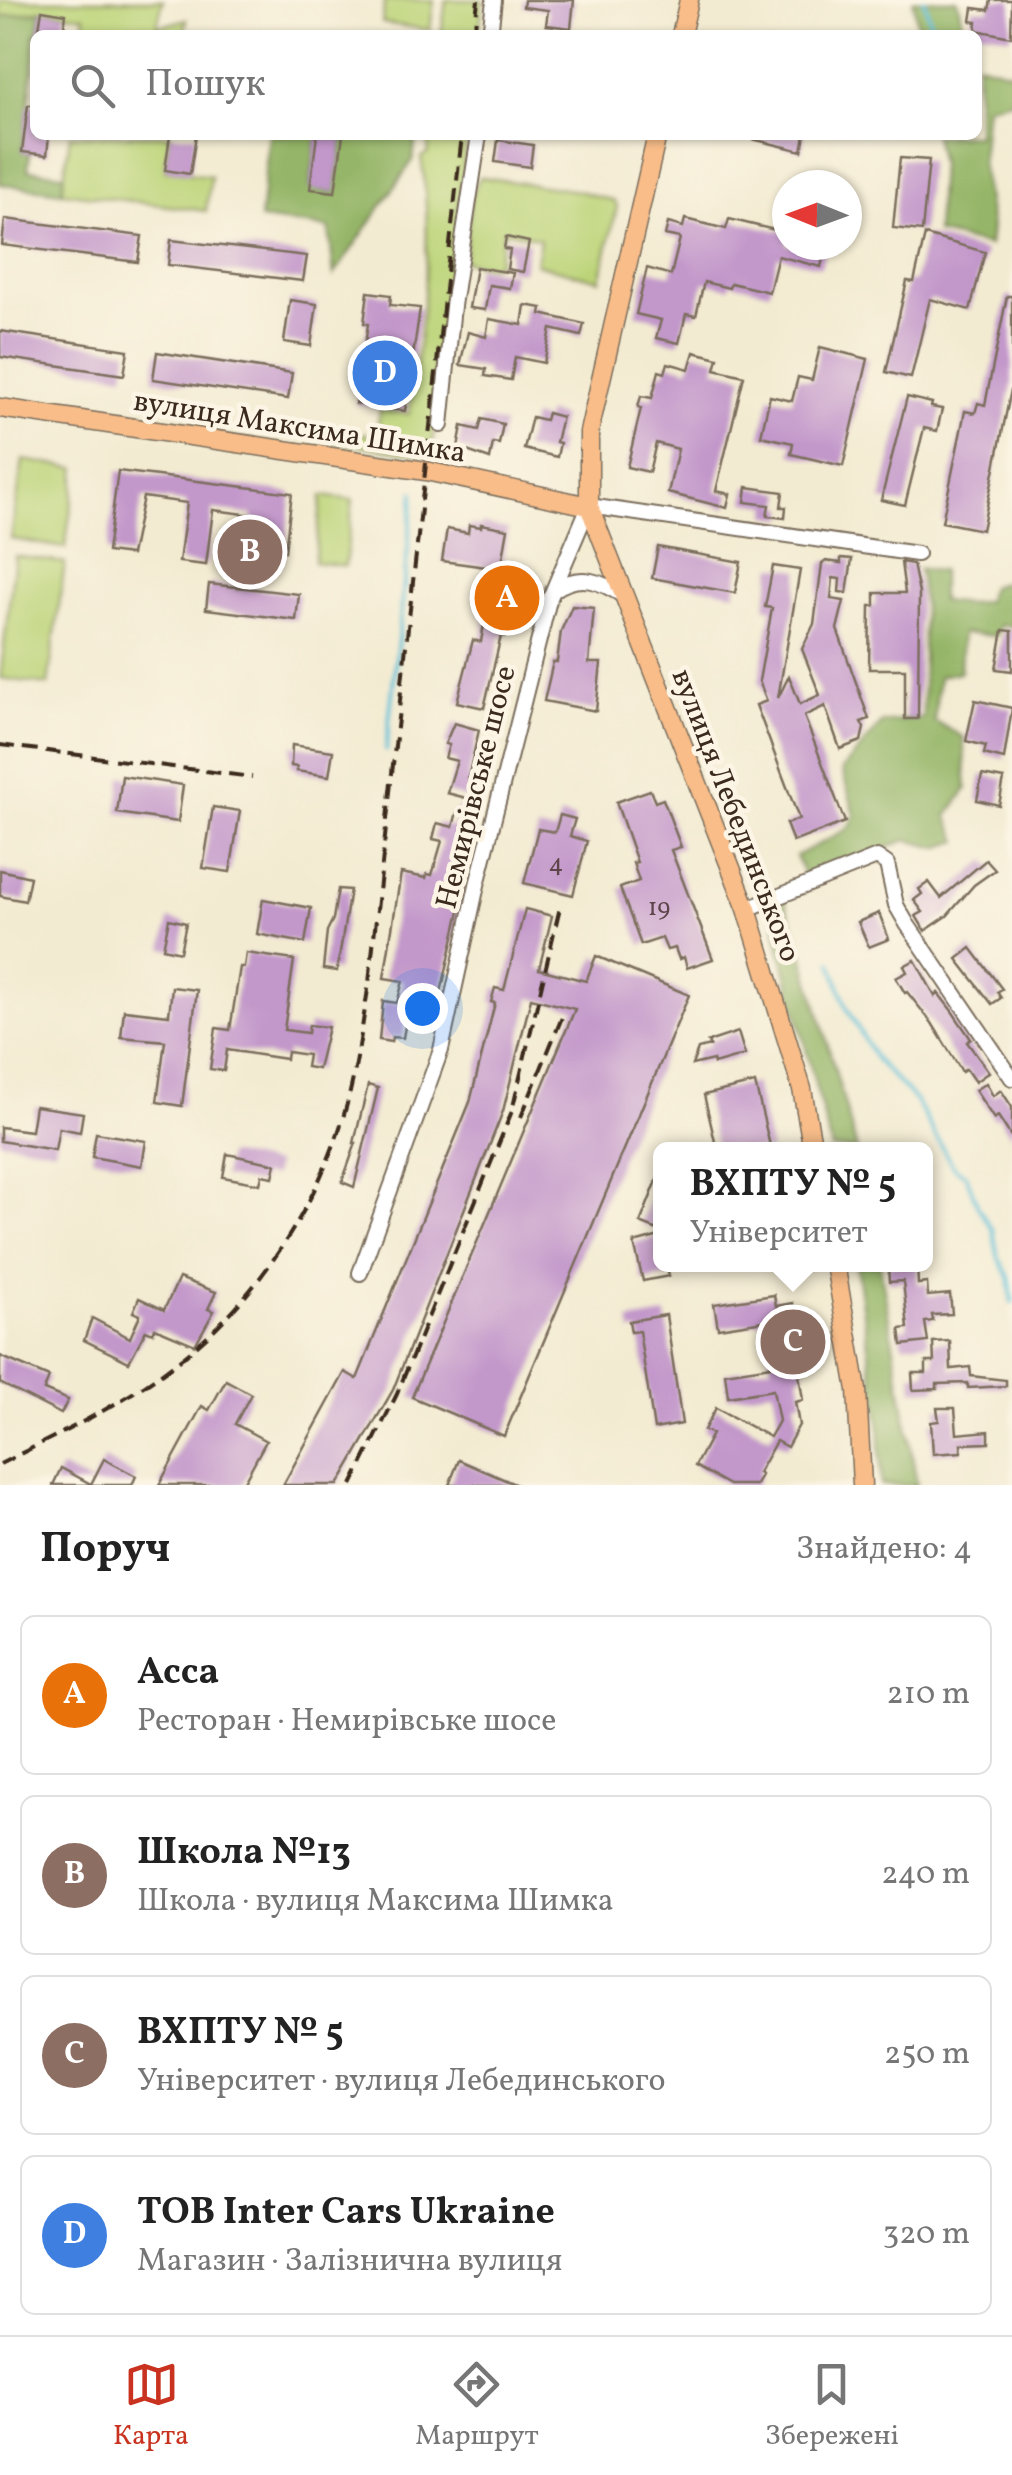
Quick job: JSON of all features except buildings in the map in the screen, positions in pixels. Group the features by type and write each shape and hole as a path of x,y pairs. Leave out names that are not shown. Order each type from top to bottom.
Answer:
{"main road":[{"path":"681,30 689,0"},
{"name":"Немирівське шосе","path":"590,506 589,432 656,140"},
{"name":"вулиця Максима Шимка","path":"0,408 426,470 590,506"},
{"name":"вулиця Лебединського","path":"590,506 747,909 802,1089 812,1142"},
{"path":"837,1272 857,1390 862,1485"}],"street":[{"path":"491,30 494,0"},
{"path":"441,425 453,306 478,140"},
{"path":"590,506 917,554"},
{"name":"Немирівське шосе","path":"360,1273 442,1050 478,884 553,590 590,506"},
{"path":"553,590 568,582 588,579 625,597"},
{"path":"747,909 877,857 887,864 896,905 907,924 1012,1078"}],"green space":[{"path":"0,0 163,0 157,27 187,19 185,30 84,30 85,16 42,10 0,17"},
{"path":"385,0 434,0 430,30 382,23"},
{"path":"446,0 483,0 480,30 442,30"},
{"path":"913,0 957,0 965,30 918,30"},
{"path":"41,11 39,30 30,30 30,94 22,151 30,153 28,170 64,174 62,192 0,184 0,17"},
{"path":"982,64 1012,72 1012,100 986,106 981,161 991,227 989,246 936,233 940,164 935,140 982,140"},
{"path":"69,140 169,140 165,170 211,176 206,211 62,192"},
{"path":"268,140 316,140 310,188 334,192 342,140 415,140 413,160 334,275 329,228 260,219"},
{"path":"429,140 466,140 431,457 316,439 318,426 376,436 380,410 409,414 427,253 421,157 428,153"},
{"path":"480,177 579,191 614,201 617,207 600,280 536,264 540,239 504,230 498,262 490,266 464,261 472,193"},
{"path":"23,460 77,468 65,548 11,539"},
{"path":"322,496 353,500 345,566 314,562"},
{"path":"15,556 65,563 48,685 0,678"},
{"path":"919,569 941,571 941,601 967,604 986,601 990,587 1012,579 1012,627 1000,625 996,636 962,633 960,672 939,676 934,721 963,737 967,789 947,816 959,841 938,848 907,840 806,880 796,856 849,828 855,815 842,770 882,723 923,718 923,605"},
{"path":"782,893 799,941 855,1142 830,1142 779,945 771,898"},
{"path":"857,1272 881,1272 917,1485 881,1485 879,1420"}],"waterway":[{"path":"924,0 933,30"},
{"path":"386,750 414,492"},
{"path":"831,961 847,1008 875,1059 915,1100 953,1167 966,1175 978,1207 993,1230 998,1256 1009,1277 1012,1303"}],"railway":[{"path":"475,30 478,0"},
{"path":"0,1464 136,1391 206,1337 233,1310 281,1249 333,1146 353,1079 369,983 461,140"},
{"path":"0,745 252,777"},
{"path":"352,1485 397,1394 512,1111 561,903"},
{"path":"521,1117 563,1015"}],"place":[{"name":"ТОВ Inter Cars Ukraine","path":"385,373"},
{"name":"Школа №13","path":"250,552"},
{"name":"Асса","path":"507,598"},
{"name":"ВХПТУ № 5","path":"793,1342"}]}
